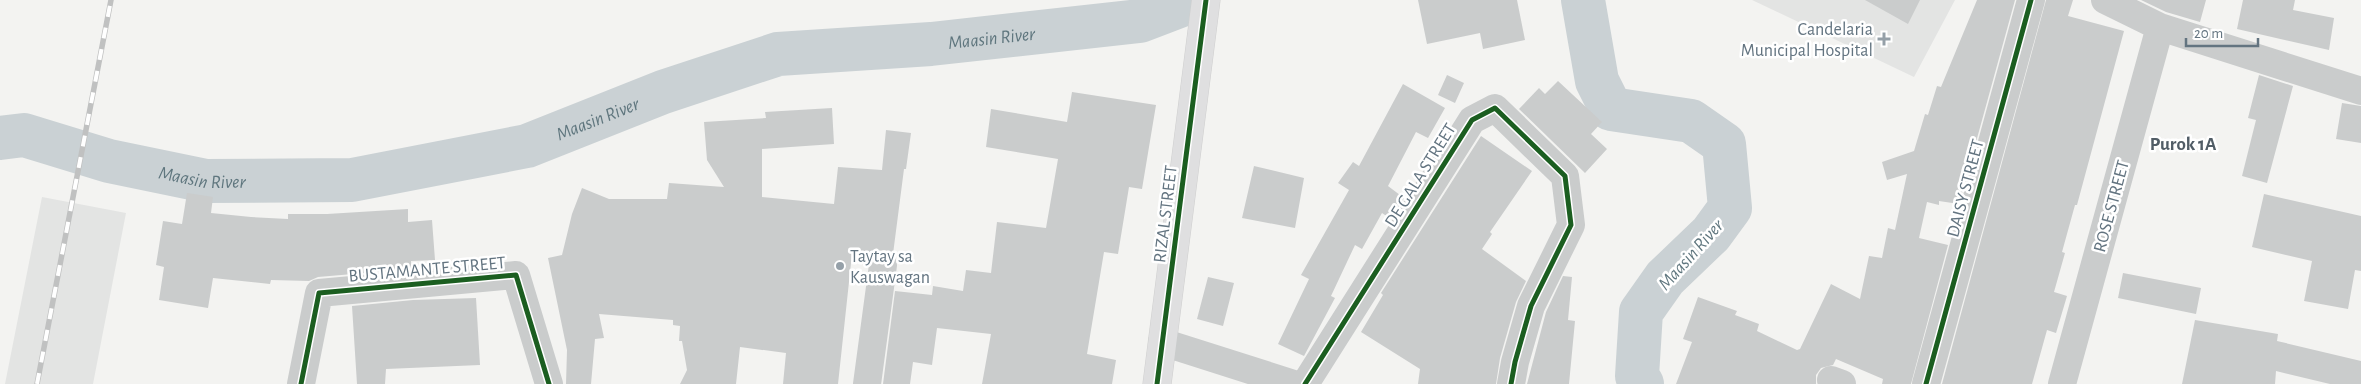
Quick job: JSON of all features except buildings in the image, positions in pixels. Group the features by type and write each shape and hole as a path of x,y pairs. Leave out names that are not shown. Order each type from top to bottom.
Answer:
{"main road":[{"name":"RIZAL STREET","path":"1156,384 1206,0"}],"street":[{"name":"DAISY STREET","path":"1926,384 2031,0"},
{"path":"2105,0 2160,27 2361,91"},
{"name":"ROSE STREET","path":"2062,384 2160,27"},
{"name":"DE GALA STREET","path":"1305,384 1472,120 1495,108 1564,176 1571,225 1531,306 1515,362 1511,384"},
{"path":"867,384 883,265"},
{"name":"BUSTAMANTE STREET","path":"300,384 319,293 516,275 549,384"},
{"path":"1162,342 1294,384"}],"shaded area":[{"name":"Candelaria Municipal Hospital","path":"1752,0 1955,0 1914,77"},
{"path":"42,197 126,213 93,384 5,384"}],"waterway":[{"name":"Maasin River","path":"0,138 24,135 109,161 206,181 352,180 527,146 663,92 778,54 931,44 1140,21 1195,0"},
{"name":"Maasin River","path":"1583,0 1597,81 1611,109 1691,121 1724,144 1730,208 1711,234 1665,278 1641,312 1637,376 1642,384"}],"railway":[{"path":"37,384 111,0"}],"cycle path":[{"path":"1157,384 1206,0"},
{"path":"1926,384 2031,0"},
{"path":"1305,384 1472,120 1495,108 1565,176 1571,225 1531,306 1515,362 1511,384"},
{"path":"301,384 319,293 516,275 549,384"}],"place":[{"name":"Candelaria Municipal Hospital","path":"1884,39"},
{"name":"Taytay sa Kauswagan","path":"840,266"}],"district":[{"name":"Purok 1A","path":"2183,143"}]}
